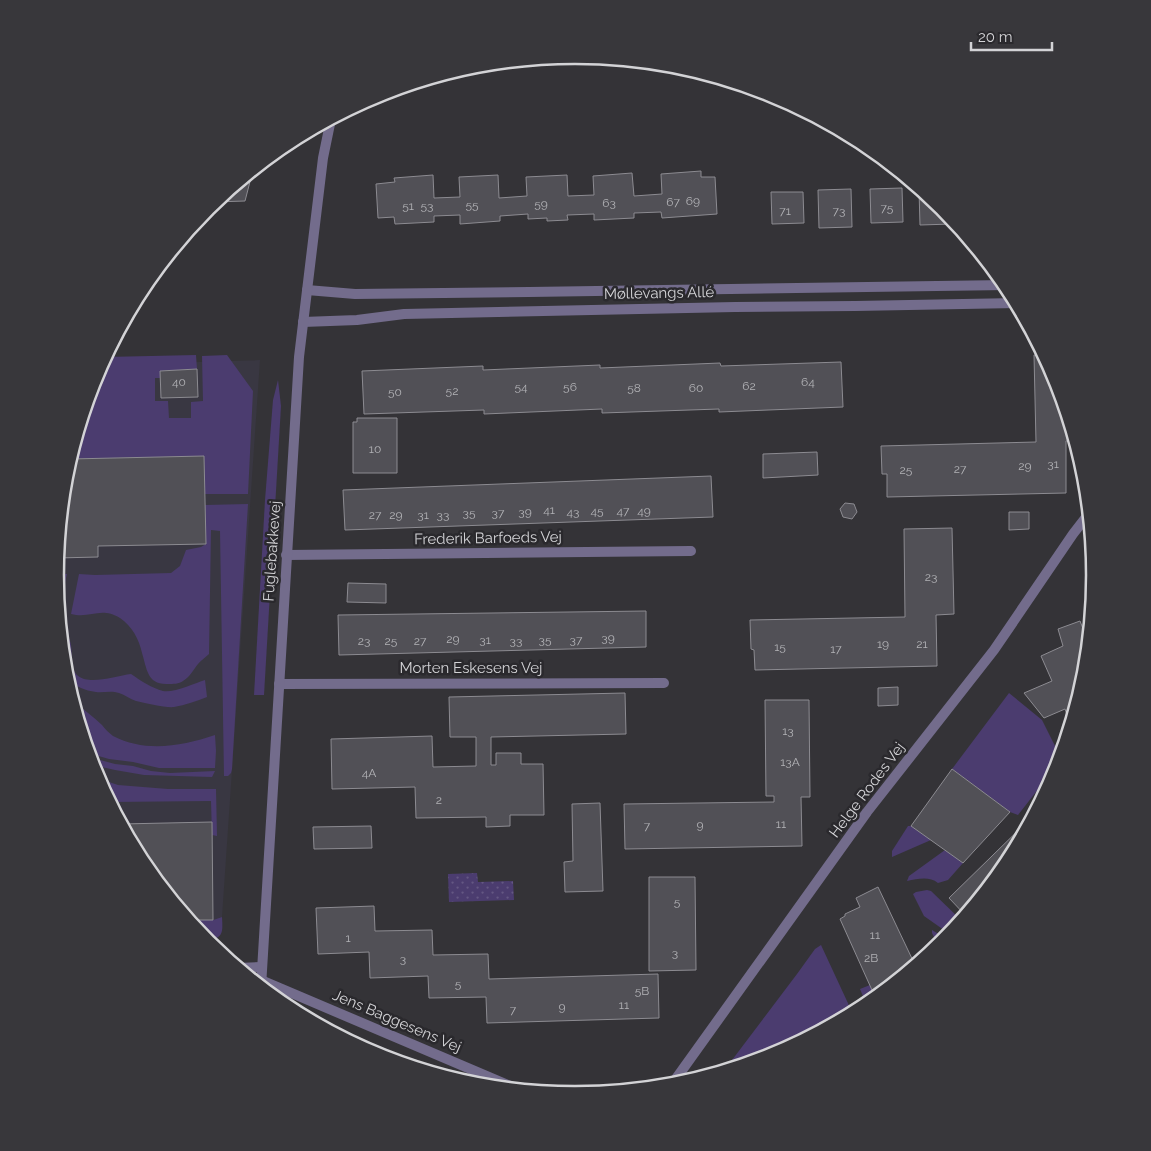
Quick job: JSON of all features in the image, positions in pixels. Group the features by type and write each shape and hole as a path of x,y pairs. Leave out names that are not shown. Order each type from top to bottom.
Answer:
{"street":[{"name":"Fuglebakkevej","path":"261,979 299,357 323,158 329,127"},
{"name":"Møllevangs Allé","path":"307,290 355,294 997,285"},
{"name":"Møllevangs Allé","path":"303,322 357,320 404,314 1009,303"},
{"name":"Helge Rodes Vej","path":"678,1076 867,812 994,650 1084,520"},
{"name":"Frederik Barfoeds Vej","path":"286,555 691,550"},
{"name":"Morten Eskesens Vej","path":"279,684 664,683"},
{"path":"247,968 262,967"},
{"name":"Jens Baggesens Vej","path":"277,990 497,1081"}],"shaded area":[{"path":"196,355 197,369 161,371 160,378 155,378 155,401 168,401 169,418 191,418 191,402 203,401 202,356 227,355 253,391 248,494 205,494 204,456 78,459 91,411 113,357"},
{"path":"260,360 222,917 203,925 150,860 117,802 91,740 81,708 68,642 64,576 68,509 81,443 91,411 110,365"},
{"path":"278,380 281,406 264,695 254,695 265,500 273,400"},
{"path":"248,504 232,769 228,776 224,776 220,531 211,530 209,654 199,663 188,678 181,682 161,684 152,679 147,670 137,638 128,625 120,618 107,613 71,614 79,574 171,573 180,566 186,550 206,544 205,505"},
{"path":"64,574 67,574 64,585"},
{"path":"67,636 71,645 74,671 79,677 95,680 131,674 163,691 178,689 205,680 207,697 187,704 170,707 136,701 116,692 96,692 76,686"},
{"path":"1009,693 1042,720 1057,749 1042,784 1018,815 1010,812 952,769"},
{"path":"81,708 113,736 138,745 177,745 215,735 215,768 159,768 97,756"},
{"path":"99,760 151,771 170,773 215,771 212,777 144,775 101,767"},
{"path":"108,782 118,785 168,789 216,789 217,836 212,835 211,801 117,802"},
{"path":"908,826 911,826 931,840 892,857 892,851"},
{"path":"945,850 963,863 948,880 938,883 927,879 907,881 909,876"},
{"path":"477,873 478,882 513,881 514,900 449,902 448,874"},
{"path":"931,891 957,916 944,930 924,916 913,894"},
{"path":"222,917 222,931 219,937 215,938 198,920 213,920"},
{"path":"932,930 939,934 935,939"},
{"path":"821,945 850,1007 802,1034 730,1063 797,974 815,949"},
{"path":"870,985 873,992 864,998 860,989"}],"building":[{"path":"701,171 701,177 715,177 717,214 662,218 661,212 634,213 634,218 594,220 594,214 567,215 568,220 547,221 547,218 528,219 528,214 500,216 500,221 460,224 460,215 434,216 434,222 395,224 394,217 378,218 376,184 395,182 394,178 433,175 434,198 460,197 459,177 498,175 499,198 527,196 526,177 567,175 568,196 594,195 593,176 632,173 634,196 662,194 661,174"},
{"path":"250,181 245,201 227,202"},
{"path":"902,188 903,222 871,223 870,189"},
{"path":"851,189 852,227 819,228 818,190"},
{"path":"771,192 803,192 804,223 772,224"},
{"path":"919,197 947,224 920,225"},
{"path":"1034,355 1037,355 1048,380 1069,441 1066,441 1066,493 887,497 887,474 882,474 881,446 1036,442"},
{"path":"841,362 843,407 719,412 719,409 602,413 602,409 484,414 484,410 364,414 362,371 483,366 483,370 600,365 600,368 720,363 721,366"},
{"path":"197,369 198,397 161,398 160,371"},
{"path":"357,418 397,418 397,473 353,473 353,422 357,422"},
{"path":"817,452 818,475 763,478 763,454"},
{"path":"204,456 206,544 98,546 98,557 65,558 68,509 78,459"},
{"path":"711,476 713,517 345,530 343,490"},
{"path":"845,503 854,504 857,512 852,519 843,517 840,509"},
{"path":"1009,512 1029,512 1029,529 1009,530"},
{"path":"952,528 954,614 936,615 937,666 755,670 754,650 751,649 750,620 905,617 904,529"},
{"path":"348,583 386,584 386,603 347,602"},
{"path":"646,611 646,647 339,655 338,615"},
{"path":"1080,621 1084,631 1083,642 1067,716 1065,709 1044,718 1024,693 1052,681 1041,656 1063,646 1058,629"},
{"path":"898,687 898,705 878,706 878,688"},
{"path":"625,693 626,734 491,737 491,765 496,765 496,753 521,753 521,764 543,764 544,815 510,815 510,826 486,827 486,817 416,818 415,787 332,789 331,739 432,736 433,767 476,766 476,737 450,737 449,697"},
{"path":"765,700 809,700 810,797 801,797 802,846 625,849 624,804 774,802 774,796 766,796"},
{"path":"952,769 1010,812 963,863 911,826"},
{"path":"600,803 603,891 565,892 564,862 573,861 572,804"},
{"path":"212,822 213,920 198,920 191,913 150,860 128,824"},
{"path":"371,826 372,848 314,849 313,827"},
{"path":"1020,828 1001,860 961,911 949,898"},
{"path":"649,877 695,877 696,970 649,971"},
{"path":"878,887 913,960 873,992 840,919 845,914 860,907 856,898"},
{"path":"374,906 375,931 432,930 433,955 488,954 489,979 658,974 659,1018 487,1023 486,997 429,998 428,976 370,978 369,952 318,954 316,908"}]}
